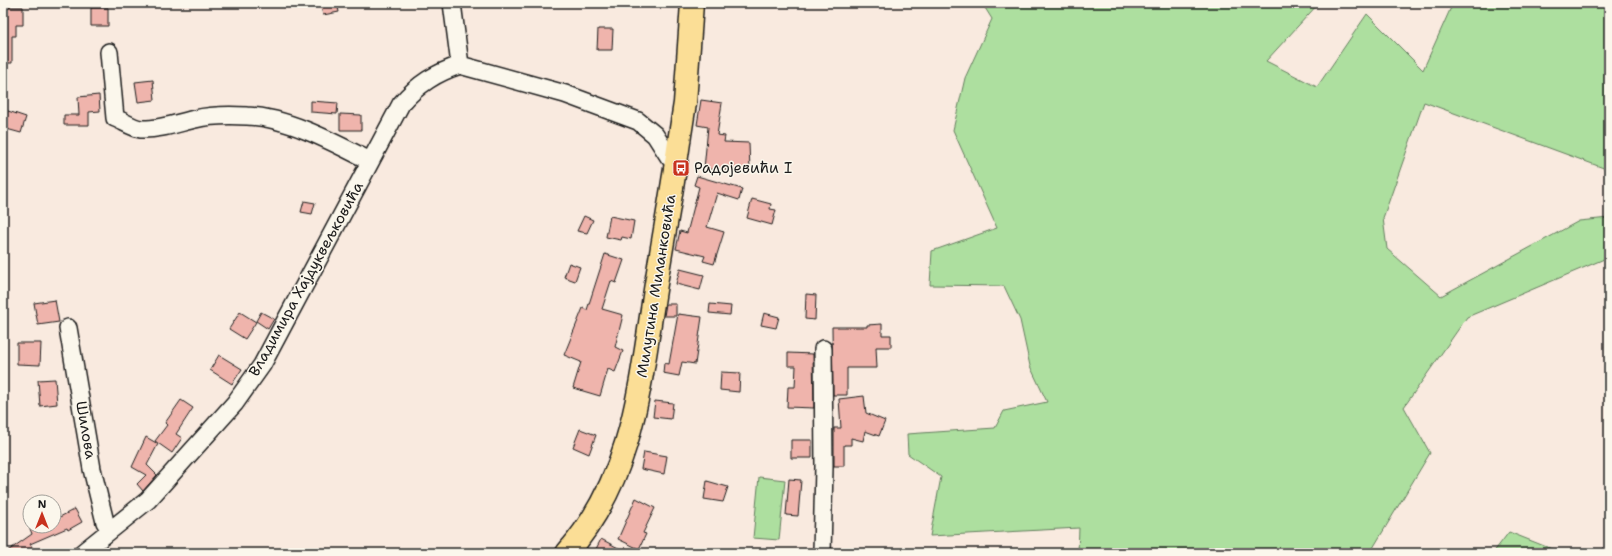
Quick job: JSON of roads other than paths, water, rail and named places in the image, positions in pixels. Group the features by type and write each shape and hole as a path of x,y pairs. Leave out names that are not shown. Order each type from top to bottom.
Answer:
{"main road":[{"name":"Милутина Миланковића","path":"567,553 586,529 601,506 614,480 625,450 642,372 685,103 692,3"}],"street":[{"path":"452,3 460,65 565,94 638,121 655,134 669,157 676,162"},
{"path":"109,52 116,118 140,129 170,125 197,118 255,117 274,120 309,132 370,161"},
{"name":"Владимира Хајдуквељковића","path":"82,553 153,494 235,403 257,372 395,114 408,95 434,75 460,65"},
{"name":"Шилова","path":"68,328 92,469 105,522 110,530"},
{"path":"822,553 824,467 823,349"}],"place":[{"name":"Радојевићи I","path":"681,168"}]}
